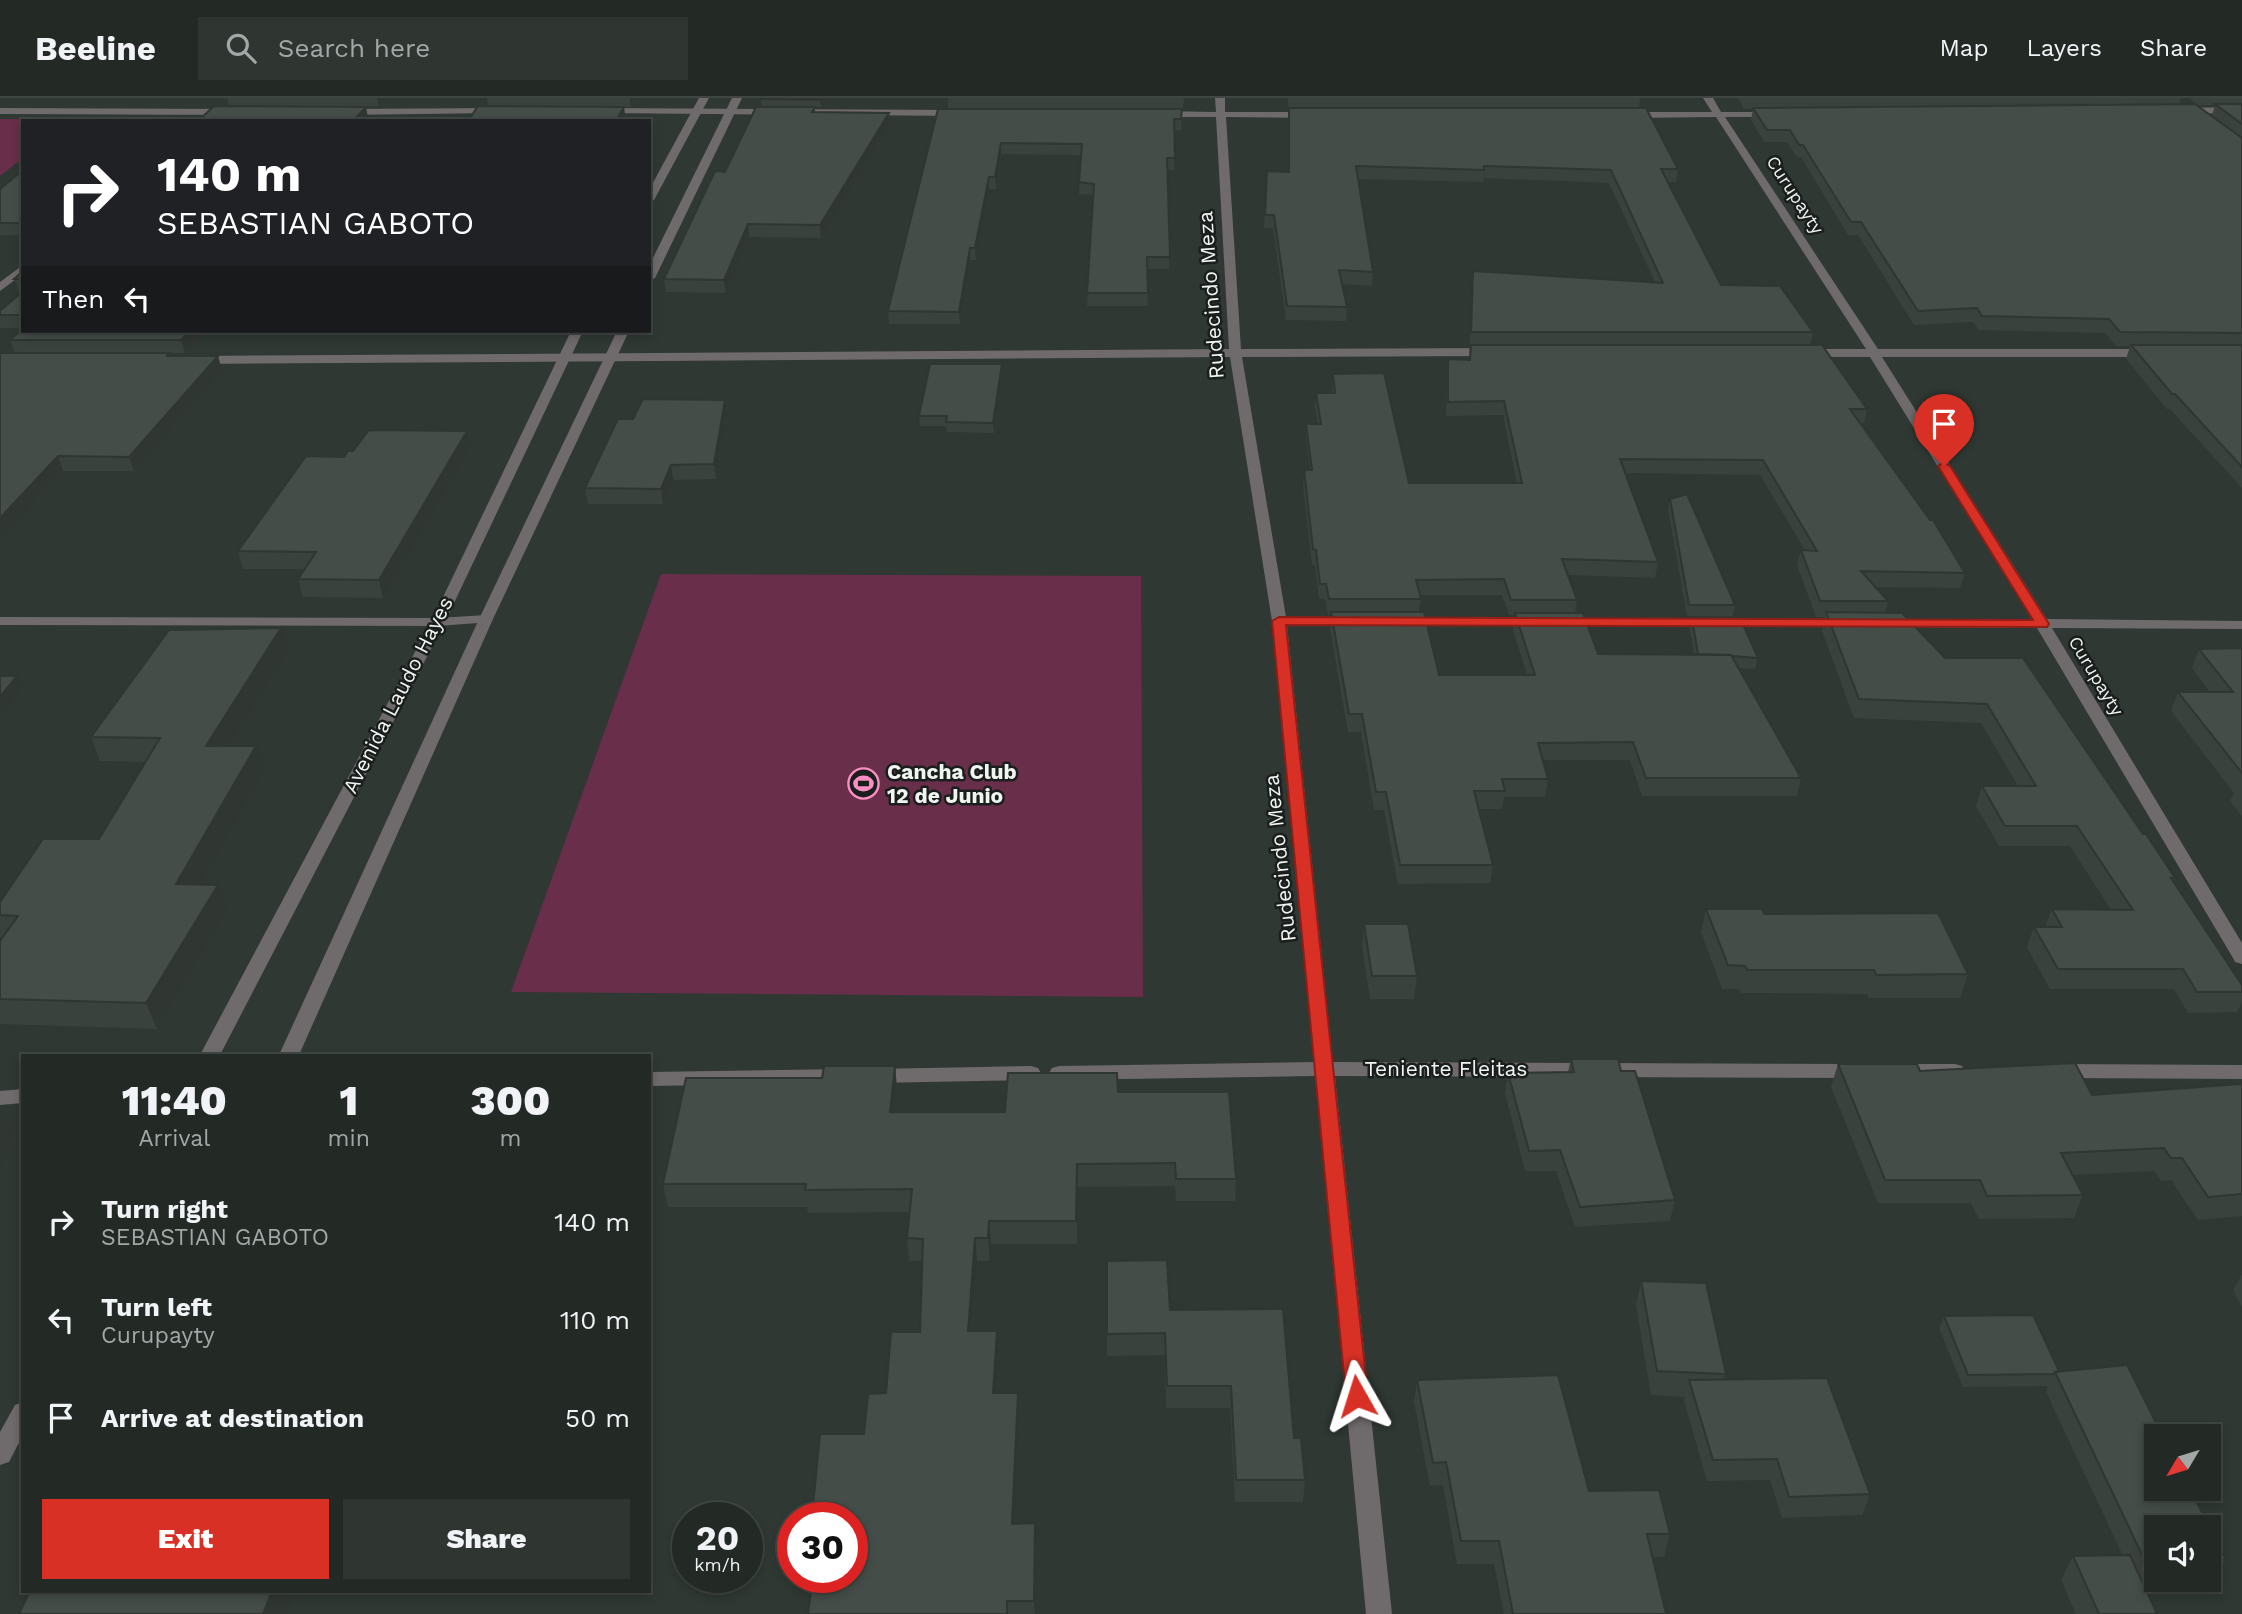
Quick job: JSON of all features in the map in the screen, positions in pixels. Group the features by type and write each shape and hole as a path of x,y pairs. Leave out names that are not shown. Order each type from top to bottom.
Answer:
{"street":[{"path":"189,119 211,98"},
{"path":"651,196 704,98"},
{"path":"651,274 737,98"},
{"name":"Curupayty","path":"1708,98 1874,353 2042,624 2242,958"},
{"path":"2179,98 2213,126"},
{"path":"1153,114 1220,106 1318,115"},
{"name":"Rudecindo Meza","path":"1220,106 1235,352 1279,621 1380,1614"},
{"path":"2166,111 2242,110"},
{"path":"0,111 238,112"},
{"path":"335,112 514,111"},
{"path":"597,111 976,113"},
{"path":"1609,115 1790,114"},
{"path":"0,288 21,270"},
{"name":"Avenida Laudo Hayes","path":"211,1054 438,622 561,360 577,333"},
{"name":"Avenida Laudo Hayes","path":"289,1054 486,619 622,333"},
{"path":"191,360 561,360 1235,352 1513,352"},
{"path":"1790,353 2160,353"},
{"path":"0,621 438,622 486,619"},
{"path":"1279,621 1362,622"},
{"path":"1390,622 2242,625"},
{"name":"Teniente Fleitas","path":"651,1079 1324,1069 1978,1071"},
{"path":"2033,1071 2242,1072"},
{"path":"0,1098 21,1096"},
{"path":"0,1455 21,1416"}],"shaded area":[{"path":"0,119 21,119 21,160 0,176"},
{"name":"Cancha Club 12 de Junio","path":"661,574 1141,576 1143,997 511,992"}],"building":[{"path":"762,98 821,98 820,100"},
{"path":"2195,104 2242,138 2242,333 2120,332 2109,319 1982,316 1977,308 1918,311 1861,222 1851,222 1803,145 1799,145 1790,130 1767,130 1753,108"},
{"path":"2215,104 2242,104 2242,124"},
{"path":"214,106 366,107 355,119 200,119"},
{"path":"478,106 624,107 617,119 469,119"},
{"path":"756,107 815,107 812,112 889,113 820,225 748,224 724,280 664,279 715,171 725,172"},
{"path":"1289,108 1646,108 1678,169 1661,169 1721,285 1780,286 1813,332 1471,332 1473,271 1663,283 1611,170 1356,166 1373,272 1339,270 1347,307 1287,306 1274,215 1265,215 1267,171 1289,172"},
{"path":"938,109 1182,109 1181,119 1174,119 1175,158 1167,158 1170,257 1147,257 1148,293 1087,293 1094,184 1079,182 1082,144 1001,143 995,177 989,177 975,248 970,248 959,312 888,311"},
{"path":"21,172 21,223 0,223 0,189"},
{"path":"21,293 21,315 0,315 0,311"},
{"path":"21,331 21,333 188,333 181,340 10,340"},
{"path":"1471,345 1822,345 1867,409 1850,409 1930,520 1933,520 1965,573 1861,571 1888,601 1820,601 1801,550 1817,551 1763,460 1620,459 1658,562 1562,559 1577,600 1511,600 1504,579 1416,580 1421,599 1329,599 1326,584 1320,584 1316,550 1313,549 1304,470 1312,470 1306,424 1321,424 1316,393 1335,393 1333,374 1384,373 1409,483 1522,483 1504,401 1448,402 1448,359 1470,360"},
{"path":"2131,345 2242,345 2242,467 2175,394 2172,394"},
{"path":"0,353 169,353 167,356 218,356 129,457 58,456 0,518"},
{"path":"930,364 1002,364 993,423 946,422 947,416 919,416"},
{"path":"643,399 725,400 714,464 671,465 661,489 585,488 618,419 633,419"},
{"path":"369,430 467,431 379,580 298,579 316,552 238,551 306,456 344,457 348,451 353,451"},
{"path":"1687,494 1735,605 1689,605 1670,499"},
{"path":"1331,612 1424,612 1439,675 1535,675 1515,613 1583,613 1598,654 1731,655 1801,778 1646,778 1633,742 1538,743 1548,779 1502,779 1505,791 1474,791 1493,865 1400,865 1386,792 1376,792 1362,714 1349,714"},
{"path":"1826,612 1902,613 1945,658 2023,658 2175,878 2171,878 2242,985 2242,992 2197,992 2183,969 2058,969 2034,927 2062,927 2052,909 2133,910 2077,826 2005,826 1982,786 2036,786 1987,704 1859,699"},
{"path":"1692,619 1741,620 1758,658 1698,654"},
{"path":"281,628 206,746 256,746 176,884 218,885 146,1003 0,999 0,941 18,916 0,915 0,902 43,839 99,839 160,738 91,737 169,630"},
{"path":"2242,648 2242,773 2178,692 2233,692 2199,649"},
{"path":"0,676 17,676 0,697"},
{"path":"1706,909 1762,909 1764,914 1938,913 1968,974 1876,975 1874,970 1747,970 1745,966 1728,965"},
{"path":"1364,924 1408,924 1417,976 1372,976"},
{"path":"1571,1059 1618,1059 1621,1071 1635,1071 1675,1200 1580,1207 1560,1150 1529,1151 1508,1073 1574,1072"},
{"path":"2075,1063 2092,1095 2241,1084 2242,1194 2208,1197 2182,1158 2171,1158 2164,1148 2061,1153 2083,1195 1987,1196 1980,1180 1885,1180 1838,1064 1917,1064 1920,1071"},
{"path":"824,1066 895,1066 890,1112 1005,1112 1008,1073 1117,1073 1118,1092 1229,1092 1236,1179 1176,1179 1175,1163 1077,1164 1076,1221 989,1221 988,1238 975,1238 968,1331 997,1331 993,1393 1018,1393 1012,1524 1035,1523 1034,1601 1007,1601 1007,1614 808,1614 811,1593 868,1593 868,1502 813,1502 820,1434 864,1434 868,1394 886,1393 891,1332 920,1332 923,1239 907,1238 912,1189 805,1190 806,1184 663,1184 686,1078 822,1078"},
{"path":"1167,1260 1170,1310 1283,1309 1294,1438 1301,1438 1305,1480 1236,1480 1231,1386 1167,1386 1165,1333 1107,1334 1107,1261"},
{"path":"1641,1281 1706,1283 1726,1374 1657,1371"},
{"path":"2033,1315 2059,1371 2054,1374 1968,1375 1944,1316"},
{"path":"2127,1365 2156,1424 2144,1424 2144,1502 2197,1502 2203,1515 2144,1515 2144,1559 2055,1372"},
{"path":"1558,1375 1589,1491 1659,1490 1670,1534 1647,1534 1666,1614 1513,1614 1499,1541 1461,1541 1446,1462 1433,1463 1417,1380"},
{"path":"1827,1378 1870,1494 1789,1497 1777,1459 1713,1460 1689,1380"},
{"path":"2130,1555 2144,1586 2144,1592 2147,1592 2157,1614 2099,1614 2073,1556"},
{"path":"29,1593 271,1593 263,1614 19,1614"}],"place":[{"name":"Cancha Club 12 de Junio","path":"864,784"}],"route":[{"path":"1357,1396 1279,621 2042,624 1944,466"}]}
